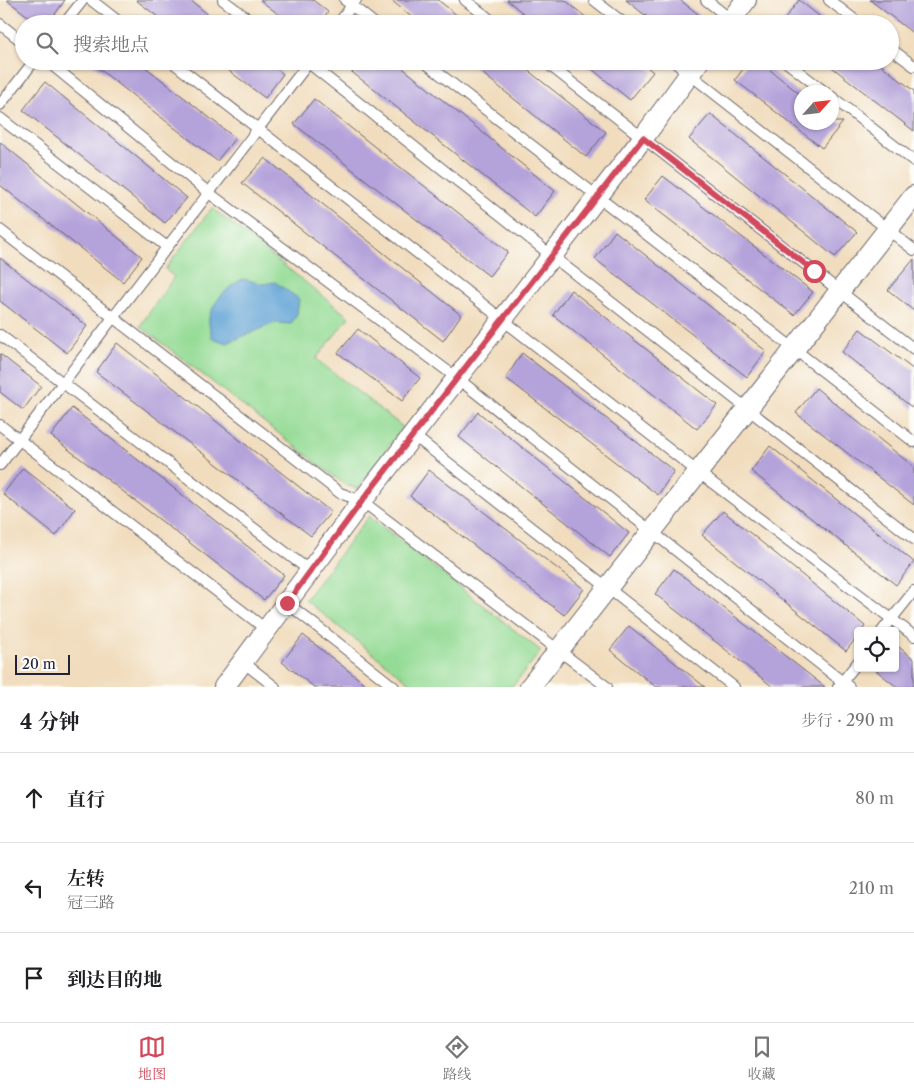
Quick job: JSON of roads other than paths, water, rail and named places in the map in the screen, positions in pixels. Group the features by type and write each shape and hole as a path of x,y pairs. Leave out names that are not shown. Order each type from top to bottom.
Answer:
{"street":[{"path":"736,15 746,0"},
{"path":"224,687 362,501 597,198 693,70"},
{"path":"530,687 560,651 838,290 914,196"}],"lane":[{"path":"71,15 83,0"},
{"path":"91,0 110,15"},
{"path":"223,0 243,15"},
{"path":"465,0 484,15"},
{"path":"594,0 613,15"},
{"path":"706,0 724,15"},
{"path":"829,0 848,15"},
{"path":"343,15 351,2 365,15"},
{"path":"0,24 15,36"},
{"path":"899,55 914,66"},
{"path":"0,105 27,70"},
{"path":"58,70 209,192 457,378 843,685 854,668"},
{"path":"183,70 698,472 914,636"},
{"path":"0,465 168,248 302,70"},
{"path":"318,70 914,539"},
{"path":"434,70 914,442"},
{"path":"556,70 914,349"},
{"path":"696,70 914,250"},
{"path":"797,70 817,85"},
{"path":"839,102 914,161"},
{"path":"0,118 168,248"},
{"path":"0,230 340,493 362,501 607,687"},
{"path":"0,335 310,571"},
{"path":"0,425 266,630"},
{"path":"413,435 734,687"},
{"path":"885,627 914,591"},
{"path":"287,603 394,687"},
{"path":"243,662 275,687"}],"water":[{"path":"243,279 263,284 275,282 299,299 297,314 291,324 275,323 227,343 212,338 209,318 214,305 227,290"}]}
